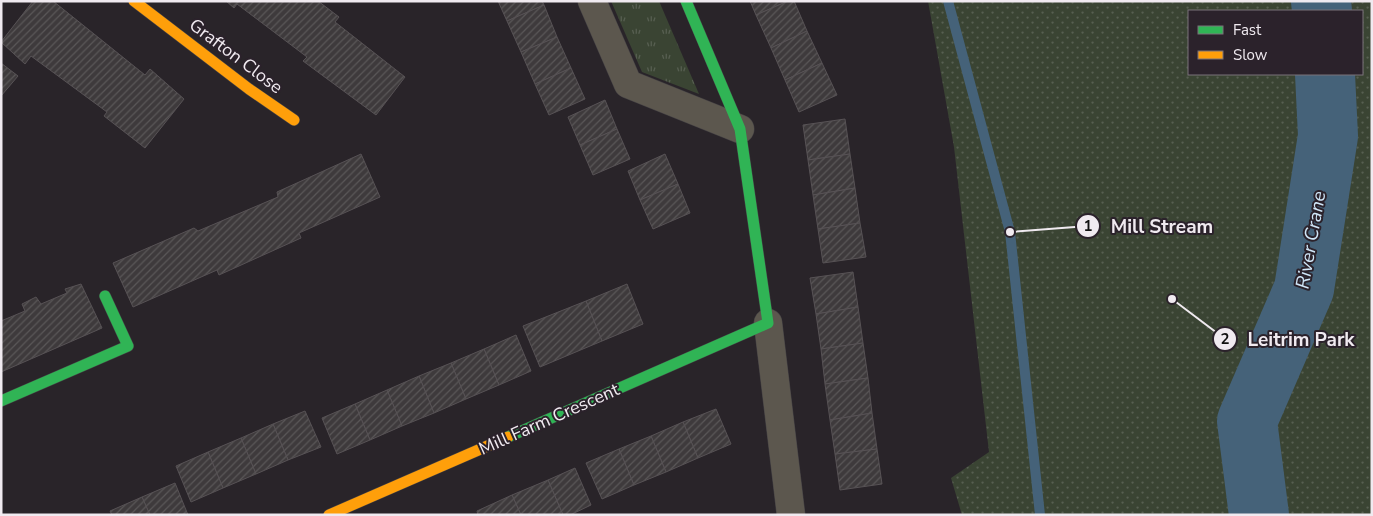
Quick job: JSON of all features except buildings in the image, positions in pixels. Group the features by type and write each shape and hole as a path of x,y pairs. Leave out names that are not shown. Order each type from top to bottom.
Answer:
{"street":[{"name":"Grafton Close","path":"134,1 249,89 294,120"},
{"path":"592,1 628,84 740,129"},
{"path":"686,1 740,129 768,323 791,515"},
{"path":"1,401 128,346 105,296"},
{"name":"Mill Farm Crescent","path":"329,515 768,323"}],"green space":[{"path":"611,1 659,1 699,94 642,72"},
{"path":"928,1 1372,1 1372,515 962,515 951,478 989,452 954,147"}],"waterway":[{"path":"948,1 1010,232 1040,515"},
{"name":"River Crane","path":"1321,1 1322,10"},
{"name":"River Crane","path":"1259,515 1247,421 1304,289 1328,136 1325,75"}],"traffic: fast":[{"path":"508,437 768,323 740,129 686,1"},
{"path":"1,401 128,346 105,296"}],"traffic: slow":[{"path":"134,1 249,89 294,120"},
{"path":"329,515 508,437"}],"place":[{"name":"Mill Stream","path":"1010,232"},
{"name":"Leitrim Park","path":"1172,299"}]}
